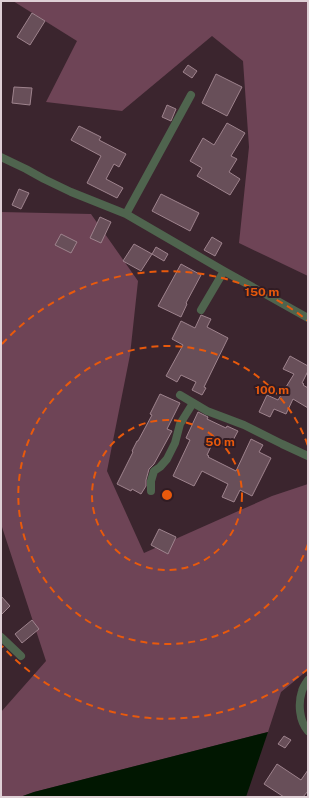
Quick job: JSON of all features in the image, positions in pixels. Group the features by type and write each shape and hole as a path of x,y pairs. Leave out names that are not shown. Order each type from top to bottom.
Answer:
{"street":[{"path":"126,214 191,95"},
{"path":"1,157 71,192 126,214 308,318"},
{"path":"201,310 224,271"},
{"path":"180,395 207,411 244,426 308,456"},
{"path":"151,491 151,481 154,471 167,459 175,443 180,424 193,403"},
{"path":"1,637 21,656"},
{"path":"308,680 302,691 300,706 303,723 308,731"}],"shaded area":[{"path":"13,1 308,1 308,276 239,243 249,147 243,61 212,36 122,111 46,102 77,41"},
{"path":"1,212 91,214 138,281 130,355 107,471 144,553 272,496 308,484 308,670 281,692 268,732 34,792 20,797 1,797 1,712 46,661 1,524"},
{"path":"268,732 246,797 20,797 34,792"}],"building":[{"path":"32,13 45,21 30,45 17,37"},
{"path":"188,65 197,71 192,78 183,72"},
{"path":"216,74 242,87 227,116 202,103"},
{"path":"14,87 32,88 30,105 12,103"},
{"path":"167,105 176,109 171,121 162,117"},
{"path":"227,123 245,133 231,156 237,159 229,172 240,179 230,195 197,176 202,168 190,161 203,138 214,145"},
{"path":"79,126 101,137 99,140 126,154 119,167 114,164 106,179 123,188 117,198 87,183 101,156 71,140"},
{"path":"19,189 29,193 21,209 12,205"},
{"path":"161,194 199,213 190,231 152,211"},
{"path":"100,217 111,222 101,243 90,238"},
{"path":"61,234 77,242 71,253 55,245"},
{"path":"212,237 222,243 215,256 204,250"},
{"path":"134,244 152,254 141,271 123,261"},
{"path":"156,247 168,254 164,261 152,254"},
{"path":"181,264 201,275 186,303 187,304 181,317 158,306"},
{"path":"201,315 211,319 207,327 228,338 204,387 206,388 202,395 192,390 196,382 181,375 177,382 166,376 183,345 172,339 181,321 195,328"},
{"path":"290,356 308,366 308,371 302,383 308,388 308,408 293,399 286,414 274,409 270,417 259,412 267,395 278,400 294,374 283,369"},
{"path":"160,394 180,403 167,429 172,431 154,464 149,469 146,486 141,494 117,484 137,441 152,415 150,414"},
{"path":"198,412 208,417 207,419 226,428 227,426 238,431 230,446 218,440 217,442 214,440 207,455 209,456 208,457 236,471 251,439 263,445 259,452 271,458 252,496 240,490 234,502 222,497 228,484 202,471 194,486 173,476 190,440 186,438"},
{"path":"159,529 176,537 168,554 151,545"},
{"path":"1,596 10,606 1,615"},
{"path":"32,620 39,629 22,643 15,634"},
{"path":"284,736 291,740 285,748 278,744"},
{"path":"277,764 301,780 308,770 308,791 303,797 284,797 264,784"}]}
